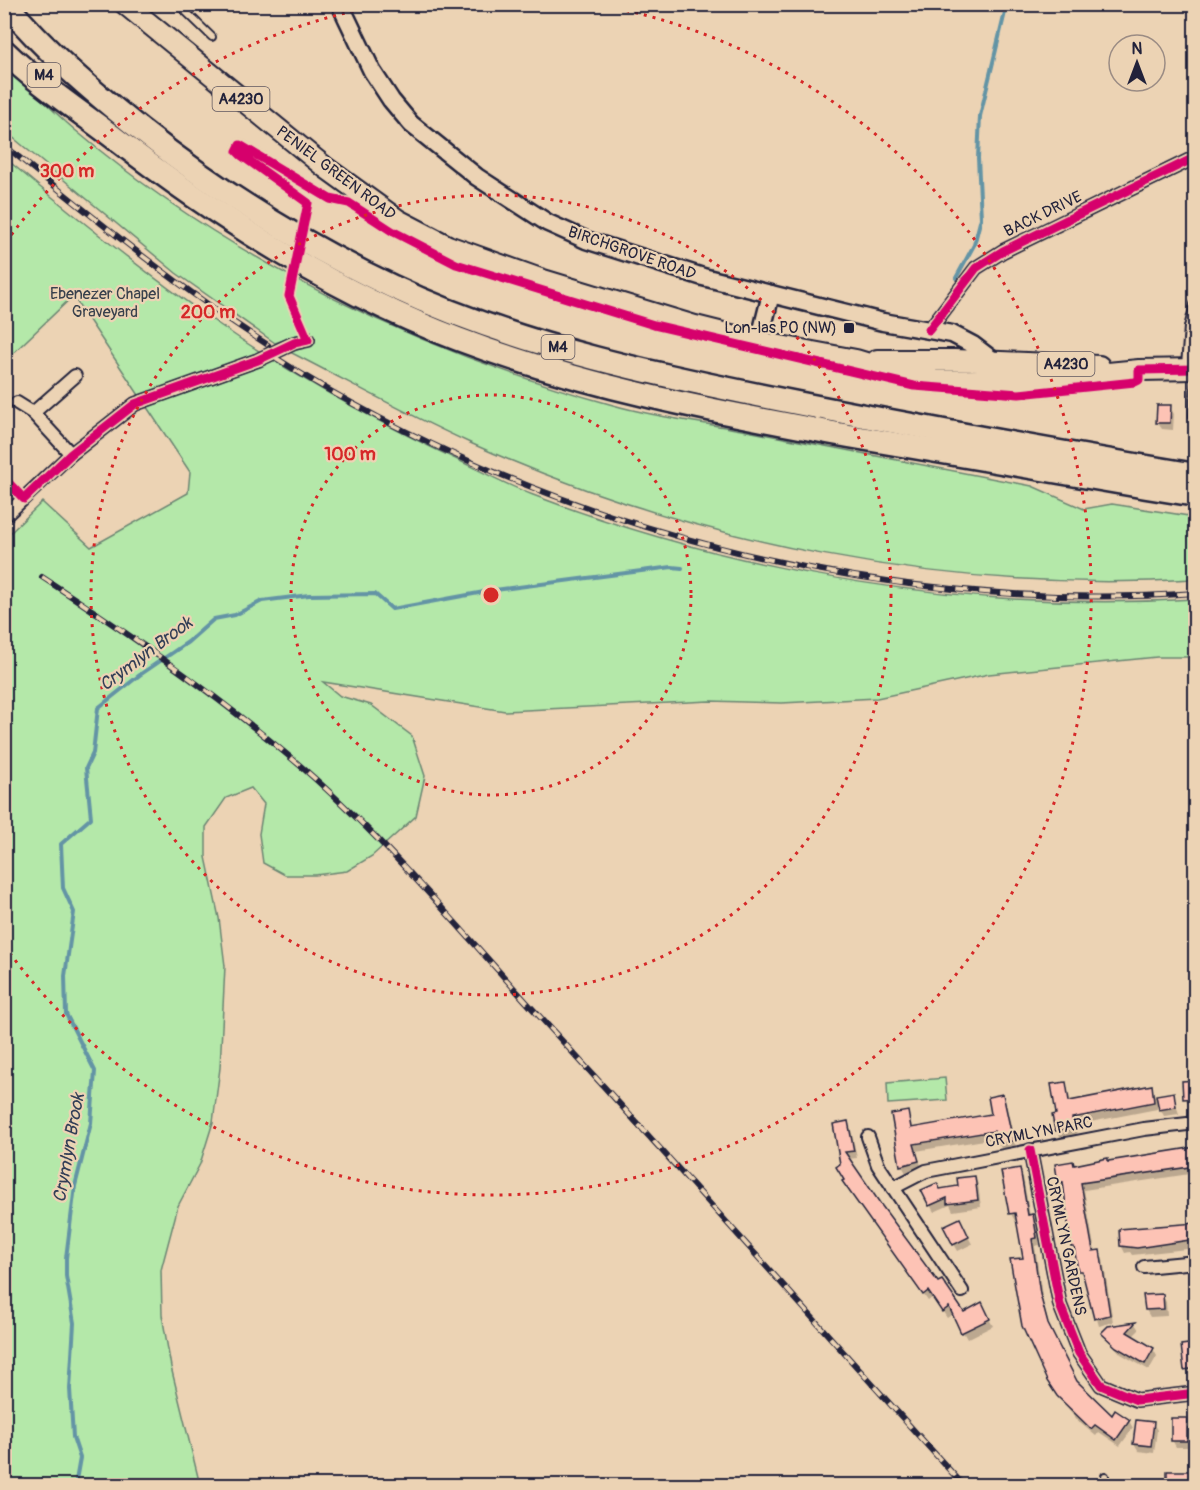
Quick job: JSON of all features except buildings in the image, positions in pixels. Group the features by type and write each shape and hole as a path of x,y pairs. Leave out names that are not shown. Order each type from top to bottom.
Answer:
{"highway":[{"name":"M4","path":"8,6 47,48 112,107 182,163 250,209 325,252 392,286 466,317 535,341 688,381 1011,445 1196,475"},
{"name":"M4","path":"4,34 84,115"},
{"name":"M4","path":"4,51 169,180 230,222 313,271 456,339 527,363 606,385 768,422 1196,495"}],"main road":[{"name":"PENIEL GREEN ROAD","path":"125,4 326,168 398,220 448,246 540,279 695,326 759,342 856,360 902,374 935,380 984,382"},
{"name":"BIRCHGROVE ROAD","path":"340,4 372,71 391,100 411,124 459,164 513,202 585,240 703,277 872,320 952,334 964,339 994,361"},
{"path":"759,342 771,294"},
{"path":"929,330 942,338 954,360 969,375 984,382"},
{"name":"PENIEL GREEN ROAD","path":"856,360 954,360"},
{"name":"A4230","path":"954,360 1066,364 1139,370 1192,369"},
{"name":"A4230","path":"984,382 1076,378 1139,370"}],"street":[{"name":"BACK DRIVE","path":"929,330 976,268 1003,251 1196,157"},
{"path":"4,517 70,454 135,404 308,340"},
{"path":"33,413 75,376"},
{"path":"17,403 33,413 70,454"},
{"name":"CRYMLYN PARC","path":"893,1188 926,1171 1144,1129 1196,1123"},
{"path":"868,1137 878,1165 962,1291"},
{"name":"CRYMLYN GARDENS","path":"1030,1150 1060,1305 1079,1353 1095,1377 1101,1385 1137,1400 1196,1393"},
{"path":"1144,1267 1196,1262"}],"lane":[{"path":"177,4 212,37"},
{"path":"1193,416 1188,327 1196,297"},
{"path":"4,478 24,499"},
{"path":"1105,1476 1105,1485"}],"green space":[{"path":"4,63 75,130 135,177 197,221 329,296 398,329 468,358 630,410 1032,486 1084,509 1112,504 1195,517 1195,579 1102,582 1009,578 916,569 824,554 732,534 642,509 554,478 468,442 290,352 313,345 311,331 275,343 176,273 5,131"},
{"name":"Ebenezer Chapel Graveyard","path":"5,158 162,284 246,343 336,397 399,431 533,495 612,523 693,547 859,582 943,593 1027,600 1112,602 1195,599 1195,657 1157,657 989,674 877,698 782,703 710,701 505,711 323,682 340,696 371,705 412,736 425,776 416,816 372,856 347,871 315,875 285,875 263,863 259,834 264,804 251,788 226,798 206,827 206,857 219,918 225,966 220,1068 213,1122 200,1164 178,1206 161,1270 162,1315 171,1367 200,1485 5,1485 5,538 42,502 91,547 188,493 190,472 73,296 5,361"},
{"path":"945,1078 947,1100 888,1104 887,1083"}],"waterway":[{"path":"956,278 974,245 981,218 978,158 980,116 1007,4"},
{"name":"Crymlyn Brook","path":"75,1486 80,1458 73,1437 70,1389 74,1323 66,1276 66,1258 75,1186 91,1123 95,1071 66,1014 65,976 74,912 63,888 61,844 91,818 86,768 93,753 98,708 141,674 188,642 214,619 235,615 262,601 309,595 375,594 392,609 495,590 672,567 682,568"}],"railway":[{"path":"4,145 166,274 268,345"},
{"path":"276,358 378,417 487,469 600,512 718,547 837,573 958,590 1078,596 1196,593"},
{"path":"42,577 138,641 200,686 290,757 354,815 443,909 964,1486"}],"cycle path":[{"path":"4,478 24,499 71,454 135,404 258,360 294,343 308,340 289,296 308,203 241,155 237,151 240,145 330,199 349,203 392,231 456,264 654,325 914,386 1019,394 1135,382 1139,380 1139,370 1196,369"},
{"path":"929,330 976,268 1003,251 1196,157"},
{"path":"1030,1150 1060,1305 1079,1353 1101,1385 1137,1400 1196,1393"}],"place":[{"name":"Lon-las PO (NW)","path":"849,328"}]}
